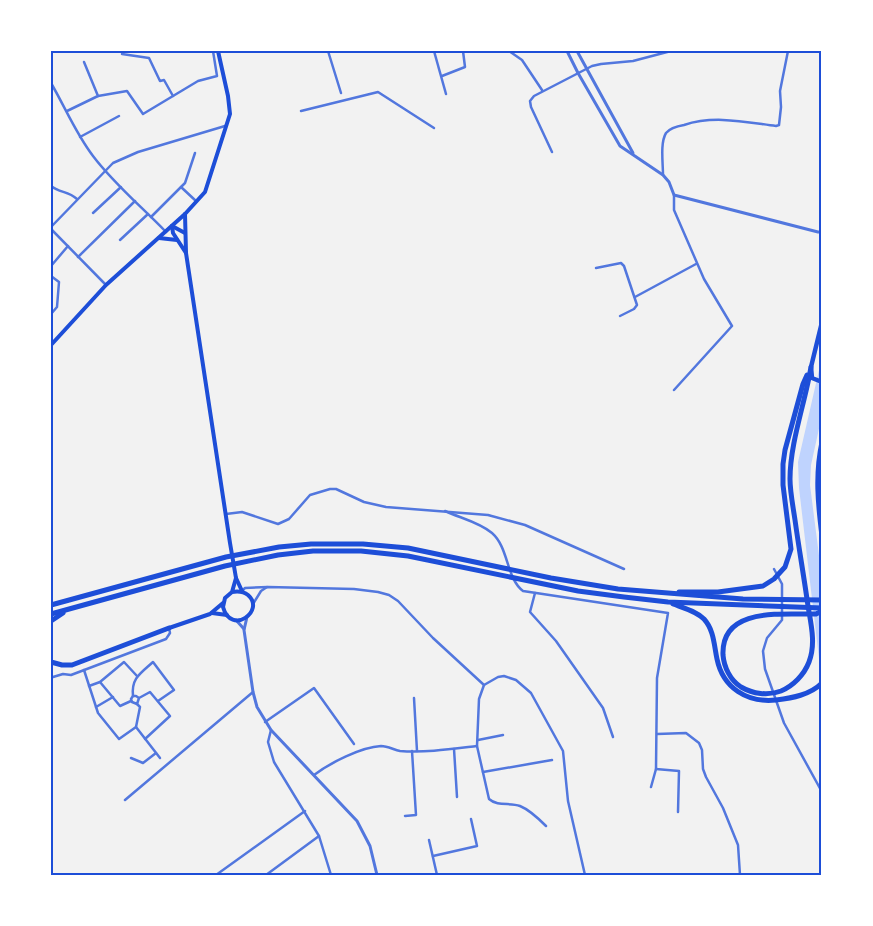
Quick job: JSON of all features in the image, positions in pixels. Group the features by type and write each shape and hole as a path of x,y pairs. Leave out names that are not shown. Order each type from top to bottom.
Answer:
{"highway":[{"path":"666,593 686,591 718,592 763,586 774,580 785,567 791,549 783,485 783,464 803,384 811,367"},
{"path":"811,367 793,451 790,479 812,629 810,661 804,672 788,688 766,694 746,689 732,679 727,670 723,654 724,643 726,636 742,621 752,616 776,615 816,614 822,610"},
{"path":"822,442 817,467 817,486 822,536"},
{"path":"51,605 226,557 279,547 311,544 363,544 408,548 593,586 743,600 822,600"},
{"path":"51,614 225,566 278,555 313,551 361,551 408,556 578,591 668,602 822,610"},
{"path":"668,602 688,609 704,619 714,639 717,658 723,676 731,688 745,697 768,701 792,698 805,694 821,684"},
{"path":"51,621 72,608"},
{"path":"51,660 62,665 72,665 169,628"}],"main road":[{"path":"51,345 106,285 185,214 204,192 230,114 218,51"},
{"path":"169,628 210,614 219,613 236,620 247,617 253,605 249,596 242,591 236,578 186,252 185,214"},
{"path":"172,226 185,233"},
{"path":"172,226 173,233 186,252"},
{"path":"159,238 177,240"},
{"path":"822,322 811,367 811,377 822,382"},
{"path":"227,615 224,611 225,598 232,592 236,578"},
{"path":"232,592 242,591"},
{"path":"210,614 224,603"}],"street":[{"path":"67,111 98,96 127,91 143,114 198,81 217,76 213,51"},
{"path":"328,51 341,94"},
{"path":"434,51 446,94"},
{"path":"442,76 465,67 463,51"},
{"path":"509,51 522,60 542,90"},
{"path":"567,51 620,146 663,175 669,182 674,195 674,210 696,264 732,326 674,390"},
{"path":"577,51 633,153"},
{"path":"552,152 530,104 534,96 542,90 601,64 633,61 671,51"},
{"path":"663,175 663,142 665,134 669,130 702,120 726,120 778,125 781,106 780,91 788,51"},
{"path":"122,54 148,58 160,81 164,80 172,96"},
{"path":"84,62 98,96"},
{"path":"51,82 80,136 105,170 166,232"},
{"path":"301,111 378,92 434,128"},
{"path":"80,136 119,116"},
{"path":"106,285 51,228 113,163 138,152 227,126"},
{"path":"151,217 185,183 195,153"},
{"path":"51,186 70,193 77,199"},
{"path":"93,213 121,187"},
{"path":"181,187 196,202"},
{"path":"674,195 821,233"},
{"path":"78,257 135,200"},
{"path":"120,240 148,214"},
{"path":"51,266 68,246"},
{"path":"596,268 621,263 624,266 637,304 634,309 620,316"},
{"path":"635,297 696,264"},
{"path":"51,276 58,282 57,307 51,314"},
{"path":"226,514 242,512 278,524 289,519 310,495 330,488 364,502 386,507 488,516 525,525 624,569"},
{"path":"445,511 492,533 500,544 517,586 523,591 668,613 657,678 656,770 651,787"},
{"path":"774,569 782,584 782,620 767,638 763,651 765,669 784,723 822,792"},
{"path":"253,605 262,591 268,586"},
{"path":"242,591 244,588 268,586 354,589 389,595 398,601 432,638 484,685"},
{"path":"535,593 530,612 556,641 598,700 603,708 613,737"},
{"path":"247,617 244,630 252,692 257,707 271,730 357,821 370,846 377,875"},
{"path":"236,620 244,630"},
{"path":"54,677 84,670 166,639 170,633 169,628"},
{"path":"89,686 100,682 124,662 137,676"},
{"path":"100,682 120,706 131,700 133,696 132,685 137,676 154,662 174,690 158,701"},
{"path":"84,670 98,713 119,739 136,727 140,707 131,700"},
{"path":"546,826 531,812 519,806 494,803 489,799 478,746 479,699 484,685 498,677 504,676 516,680 531,693 563,752 568,801 585,875"},
{"path":"265,722 314,688 354,744"},
{"path":"137,704 139,698 150,692 170,716 145,739"},
{"path":"125,800 252,692"},
{"path":"133,696 139,698"},
{"path":"96,707 113,697"},
{"path":"414,698 416,751"},
{"path":"136,727 160,758"},
{"path":"271,730 268,742 274,762 319,836 331,875"},
{"path":"656,734 686,734 699,743 702,750 703,769 706,777 723,808 738,845 740,875"},
{"path":"478,740 503,735"},
{"path":"314,775 338,760 382,746 398,751 416,751 478,746"},
{"path":"454,749 457,797"},
{"path":"405,816 416,815 412,751"},
{"path":"131,758 143,763 156,753"},
{"path":"483,772 552,760"},
{"path":"656,770 679,771 678,812"},
{"path":"216,875 305,811"},
{"path":"433,856 477,846 471,820"},
{"path":"266,875 319,836"},
{"path":"429,840 437,875"}],"water":[{"path":"822,357 822,415 811,465 810,485 822,579 822,684 799,488 798,462"}]}
